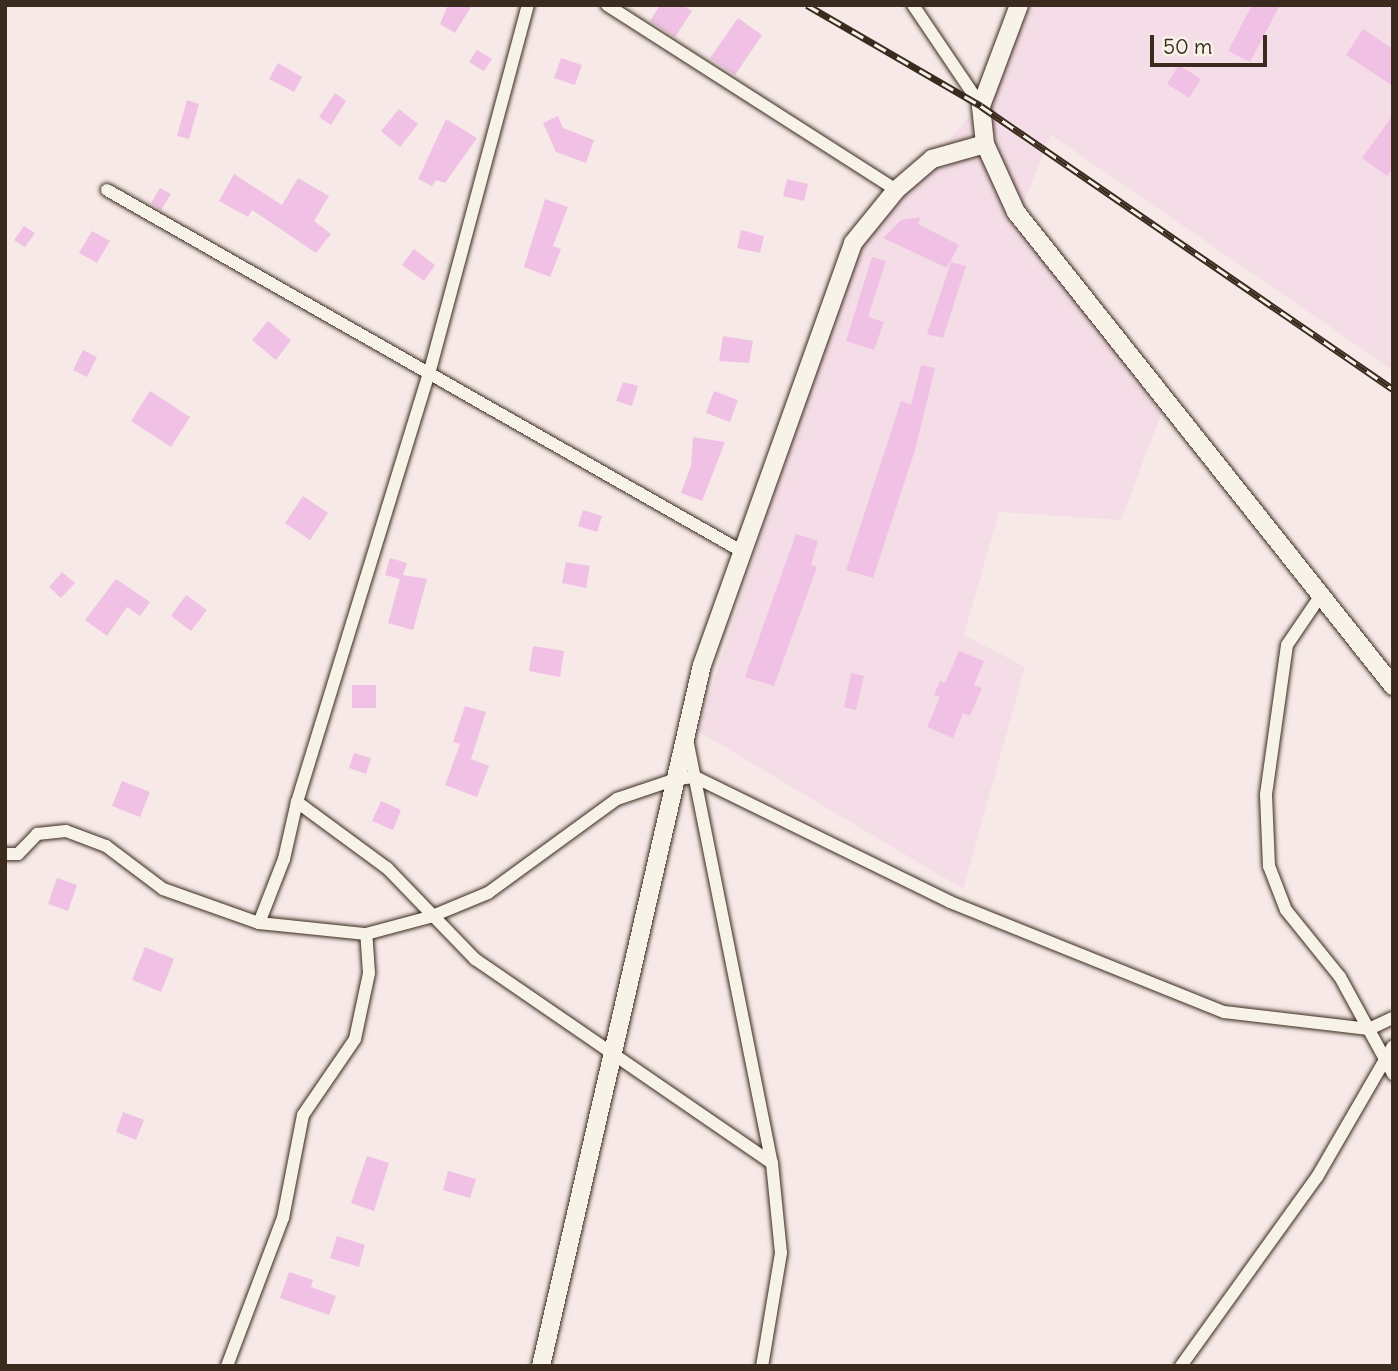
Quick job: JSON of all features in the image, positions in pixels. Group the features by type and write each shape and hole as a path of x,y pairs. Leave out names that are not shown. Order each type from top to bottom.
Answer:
{"main road":[{"path":"1019,5 981,106 985,144 1016,212 1393,686"},
{"path":"541,1366 702,665 853,243 897,190 933,159 985,144"}],"street":[{"path":"259,923 284,859 297,802 429,374 528,5"},
{"path":"607,5 897,190"},
{"path":"913,5 981,106"},
{"path":"107,190 743,552"},
{"path":"1321,595 1287,645 1266,795 1269,866 1286,910 1340,977 1384,1062 1393,1074"},
{"path":"686,735 772,1163 781,1253 762,1366"},
{"path":"5,854 18,855 37,834 66,831 106,846 163,889 259,923 366,934 430,917 488,893 617,799 676,779 695,777 950,902 1224,1012 1369,1029 1393,1018"},
{"path":"297,802 387,868 430,917 475,959 772,1163"},
{"path":"227,1366 283,1218 303,1115 355,1040 369,973 366,934"},
{"path":"1181,1366 1317,1177 1393,1046"}],"shaded area":[{"path":"1012,5 1393,5 1393,370 1051,135 1021,208 1168,396 1121,520 999,512 964,635 1025,667 963,889 698,731 802,407 860,247 973,112"}],"building":[{"path":"448,5 472,5 455,33 440,24"},
{"path":"660,5 683,5 692,11 675,37 650,21"},
{"path":"1252,5 1280,5 1250,62 1228,51"},
{"path":"738,18 762,35 735,75 710,58"},
{"path":"1363,29 1393,49 1393,86 1346,55"},
{"path":"477,50 492,59 484,71 469,62"},
{"path":"561,58 582,65 575,85 554,78"},
{"path":"278,63 302,77 294,92 269,79"},
{"path":"1179,65 1201,79 1189,98 1167,84"},
{"path":"335,93 346,101 331,125 319,117"},
{"path":"187,100 199,104 189,139 177,136"},
{"path":"399,109 418,124 400,147 381,131"},
{"path":"1393,115 1393,169 1387,176 1362,158"},
{"path":"558,116 563,128 594,140 586,163 556,152 543,123"},
{"path":"446,119 477,138 445,183 436,180 432,186 418,179"},
{"path":"234,174 282,205 298,178 329,196 314,221 331,234 316,253 252,210 248,217 219,201"},
{"path":"787,179 808,184 804,201 783,196"},
{"path":"160,188 171,194 161,210 151,203"},
{"path":"545,199 568,207 553,246 561,249 550,277 524,267"},
{"path":"921,217 918,224 959,245 947,268 883,238 901,220"},
{"path":"24,226 35,233 25,247 14,240"},
{"path":"741,230 764,236 760,253 737,248"},
{"path":"92,231 110,241 97,263 79,253"},
{"path":"414,249 435,265 424,281 402,265"},
{"path":"872,257 886,261 868,317 884,322 874,350 846,341"},
{"path":"951,262 966,266 943,338 927,334"},
{"path":"268,321 291,340 276,360 252,340"},
{"path":"723,336 753,341 749,363 719,361"},
{"path":"83,350 97,357 87,377 73,370"},
{"path":"921,365 935,368 915,450 873,578 846,570 901,401 911,405"},
{"path":"623,382 638,386 632,406 616,401"},
{"path":"150,391 190,417 171,447 131,421"},
{"path":"714,391 738,400 730,422 706,413"},
{"path":"693,437 725,442 702,501 681,493 691,466"},
{"path":"303,496 328,513 310,540 285,523"},
{"path":"583,510 602,516 597,532 578,526"},
{"path":"796,534 818,541 811,565 817,567 774,686 745,677"},
{"path":"390,558 407,563 403,575 427,579 413,630 388,623 400,579 385,575"},
{"path":"566,562 590,566 586,588 562,583"},
{"path":"62,572 75,583 61,598 49,587"},
{"path":"116,579 150,602 140,616 127,607 107,636 85,620"},
{"path":"186,595 207,610 191,631 171,616"},
{"path":"533,646 564,651 560,677 529,671"},
{"path":"959,651 984,661 974,685 982,688 970,716 963,713 953,738 927,727 940,697 934,695 940,681 945,683"},
{"path":"851,673 864,676 856,710 844,707"},
{"path":"352,685 376,685 376,708 352,708"},
{"path":"465,706 486,712 471,759 489,766 477,797 445,785 460,744 453,742"},
{"path":"354,753 371,758 366,774 349,768"},
{"path":"122,781 150,792 140,817 112,806"},
{"path":"381,801 401,810 393,830 372,821"},
{"path":"57,878 77,885 68,911 48,904"},
{"path":"145,947 174,959 161,992 132,980"},
{"path":"123,1112 144,1120 136,1140 116,1132"},
{"path":"367,1156 389,1163 374,1211 351,1203"},
{"path":"448,1171 476,1179 470,1198 443,1190"},
{"path":"337,1236 365,1245 359,1267 330,1258"},
{"path":"289,1272 313,1280 311,1287 336,1296 329,1315 280,1298"}],"railway":[{"path":"807,5 981,106 1393,389"}]}
